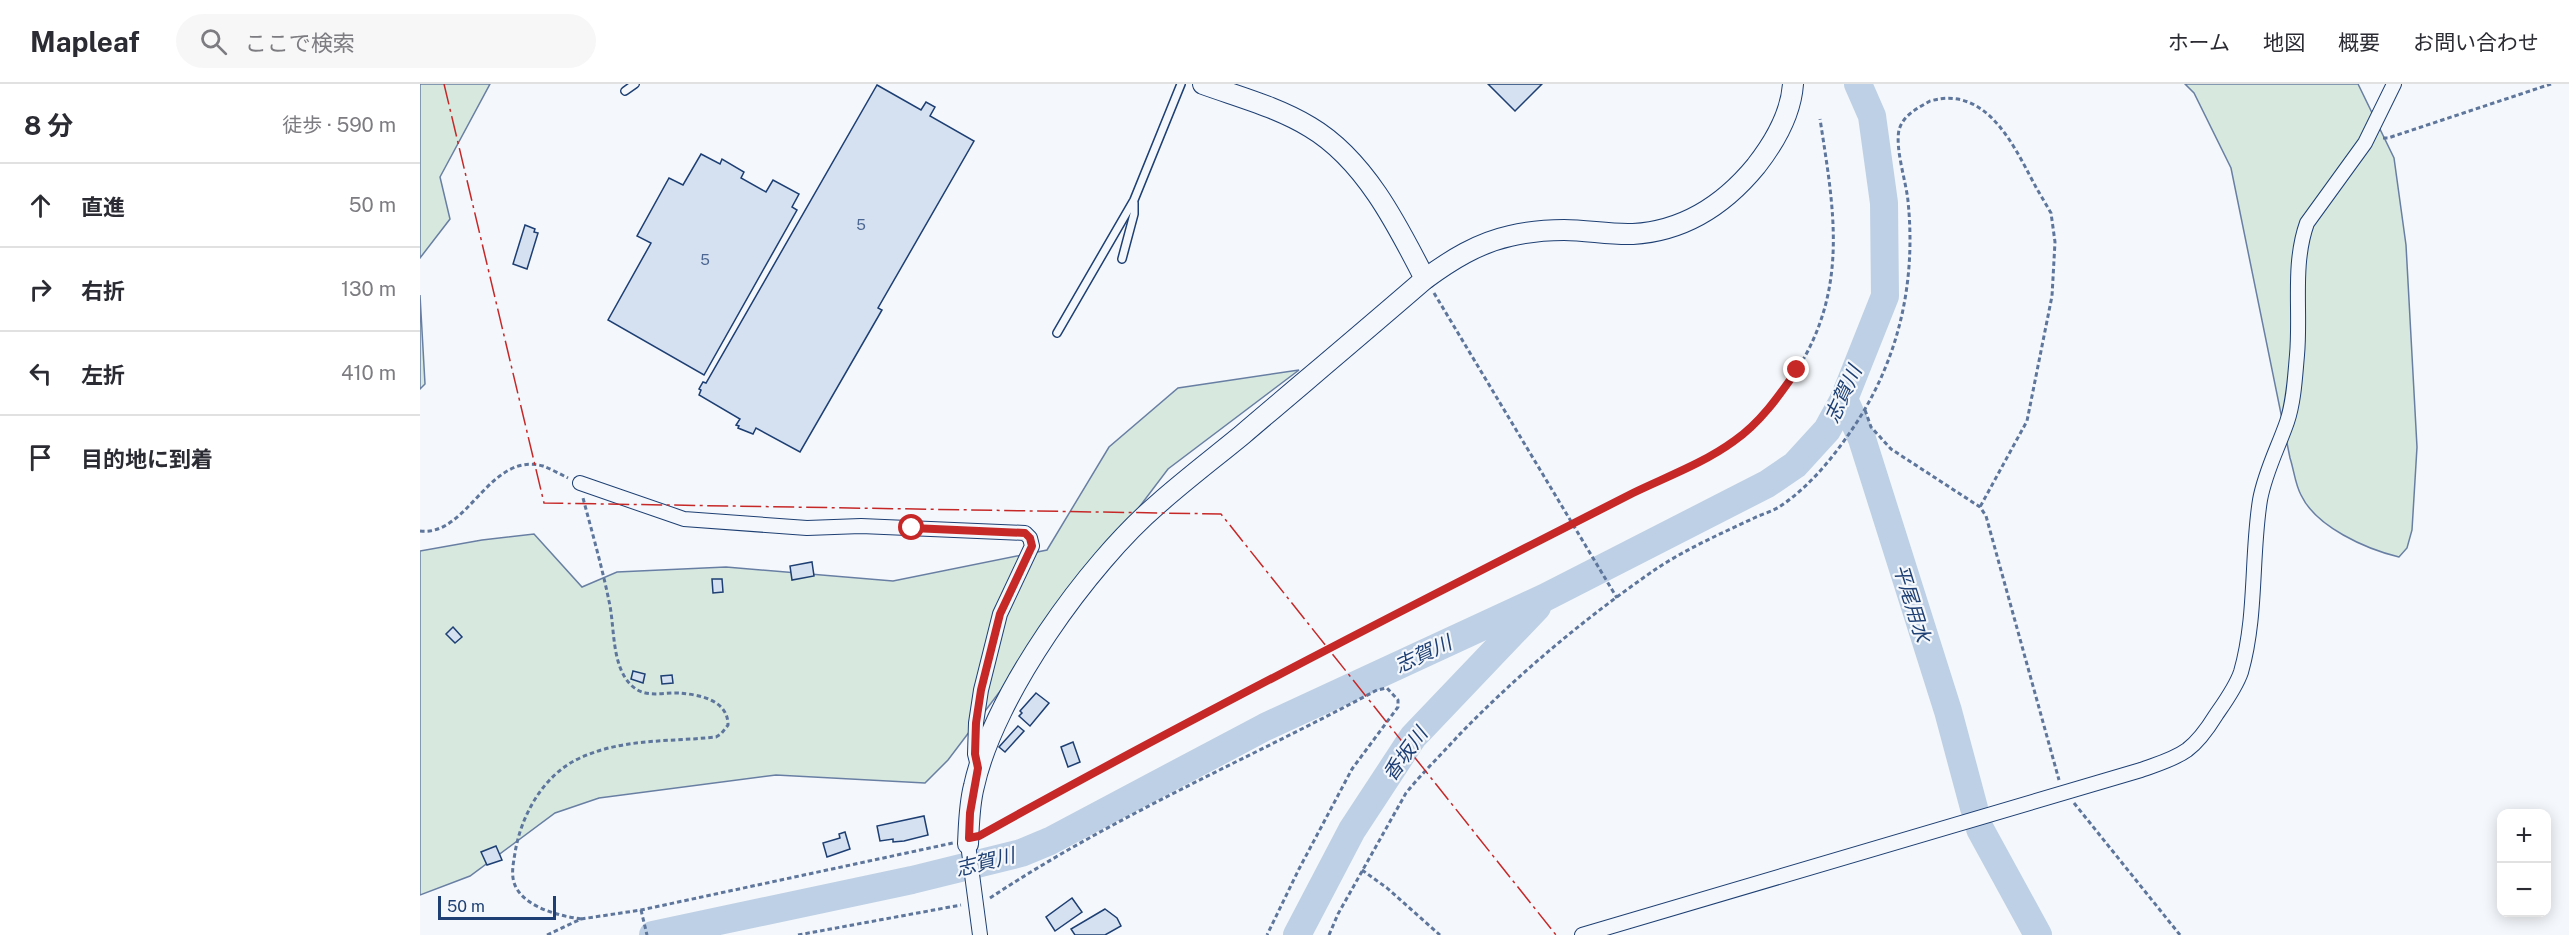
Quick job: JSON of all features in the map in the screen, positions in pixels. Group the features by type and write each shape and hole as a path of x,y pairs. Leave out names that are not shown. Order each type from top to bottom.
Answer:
{"street":[{"path":"1203,84 1274,109 1310,127 1324,137 1359,171 1379,197 1405,239 1425,279"},
{"path":"980,935 969,841 970,813 978,768 1008,700 1053,625 1118,543 1156,505 1203,468 1425,279 1455,258 1510,236 1563,230 1632,234 1664,229 1693,220 1716,207 1736,190 1763,157 1788,110 1793,84"},
{"path":"1582,935 2141,770 2176,757 2189,748 2214,719 2240,674 2247,644 2260,499 2271,459 2287,422 2292,399 2297,351 2302,238 2307,223 2365,143 2394,84"},
{"path":"580,483 684,519 807,528 861,526 1025,533 1030,538 1032,546 1000,614 981,690 976,723 975,754 978,768"}],"lane":[{"path":"625,92 636,84"},
{"path":"1057,333 1134,200 1181,84"},
{"path":"1122,260 1134,214 1134,200"}],"path":[{"path":"2370,133 2388,138 2551,84"},
{"path":"1329,935 1395,811 1419,777 1516,680 1568,635 1658,568 1777,508 1813,479 1842,445 1865,410 1894,348 1906,302 1911,248 1899,130 1911,111 1939,96 1952,93"},
{"path":"1983,105 1989,109"},
{"path":"1980,507 2027,421 2052,296 2055,242 2051,213 2045,199 2037,189 1996,113"},
{"path":"420,531 432,532 447,525 502,473 521,465 542,466 580,483 609,600 620,665 630,685 650,695 680,693 706,699 723,707 728,718 725,730 716,736 638,742 581,757 557,774 539,793 526,816 516,844 513,865 516,887 534,904 571,918 581,919 641,913 969,841 1138,748 1711,456 1736,441 1776,400 1797,370 1819,325 1832,280 1834,223 1820,119"},
{"path":"1425,279 1617,598"},
{"path":"1865,410 1871,427 1891,449 1980,507 1989,528 2059,780 2065,792 2180,935"},
{"path":"798,935 977,901 1121,820 1377,690 1387,688 1398,700 1398,708 1352,769 1267,935"},
{"path":"1362,870 1387,888 1440,935"},
{"path":"641,913 647,935"},
{"path":"547,935 581,919"}],"shaded area":[{"path":"420,84 490,84 440,177 450,219 420,258"},
{"path":"2185,84 2358,84 2394,158 2406,245 2417,447 2412,530 2407,548 2399,557 2357,542 2330,527 2308,507 2299,491 2290,458 2231,168 2194,93"},
{"path":"420,295 425,384 420,389"},
{"path":"1299,370 1168,469 948,760 925,783 776,775 599,798 555,813 470,876 420,895 420,551 534,534 582,587 617,572 726,567 893,581 1047,550 1109,447 1178,388"}],"building":[{"path":"1488,84 1542,84 1515,111"},
{"path":"877,85 921,110 926,102 935,107 930,116 974,141 878,308 882,310 800,452 756,428 753,434 738,428 739,426 736,425 740,419 699,395 701,390 699,389 703,382 706,383"},
{"path":"701,154 720,164 722,159 744,172 741,178 766,192 773,180 799,194 792,207 797,210 704,375 608,320 651,243 637,236 669,178 683,185"},
{"path":"525,225 535,229 534,232 538,233 527,269 513,264"},
{"path":"812,562 814,576 792,580 790,566"},
{"path":"712,579 722,579 723,592 713,593"},
{"path":"453,627 462,637 455,643 446,634"},
{"path":"633,671 645,674 643,683 631,679"},
{"path":"672,675 673,683 662,684 661,676"},
{"path":"1036,693 1049,703 1030,726 1019,716 1022,713 1020,711"},
{"path":"1018,726 1024,731 1005,752 999,747"},
{"path":"1073,742 1080,762 1068,767 1061,747"},
{"path":"924,816 928,835 904,841 893,842 893,839 880,841 877,826"},
{"path":"845,832 850,849 827,857 823,843 840,838 839,834"},
{"path":"496,846 502,860 487,865 481,852"},
{"path":"1072,898 1082,912 1055,931 1046,917"},
{"path":"1105,909 1117,918 1121,926 1105,935 1075,935 1071,929"}],"waterway":[{"name":"志賀川","path":"653,935 912,880 1021,853 1050,841 1265,727 1546,597 1767,484 1795,465 1827,430 1844,399 1885,296 1884,203 1872,116 1858,84"},
{"name":"平尾用水","path":"1844,399 1862,439 1948,711 1974,808"},
{"name":"香坂川","path":"1297,935 1352,830 1413,737 1537,607"},
{"name":"平尾用水","path":"1980,829 2038,935"}],"power":[{"path":"444,84 544,503 1221,514 1556,935"}],"route":[{"path":"912,528 1025,533 1030,538 1032,546 1000,614 981,690 976,723 975,754 978,768 973,787 969,838 979,836 1127,753 1349,638 1711,456 1736,441 1757,421 1776,400 1797,370"}]}
